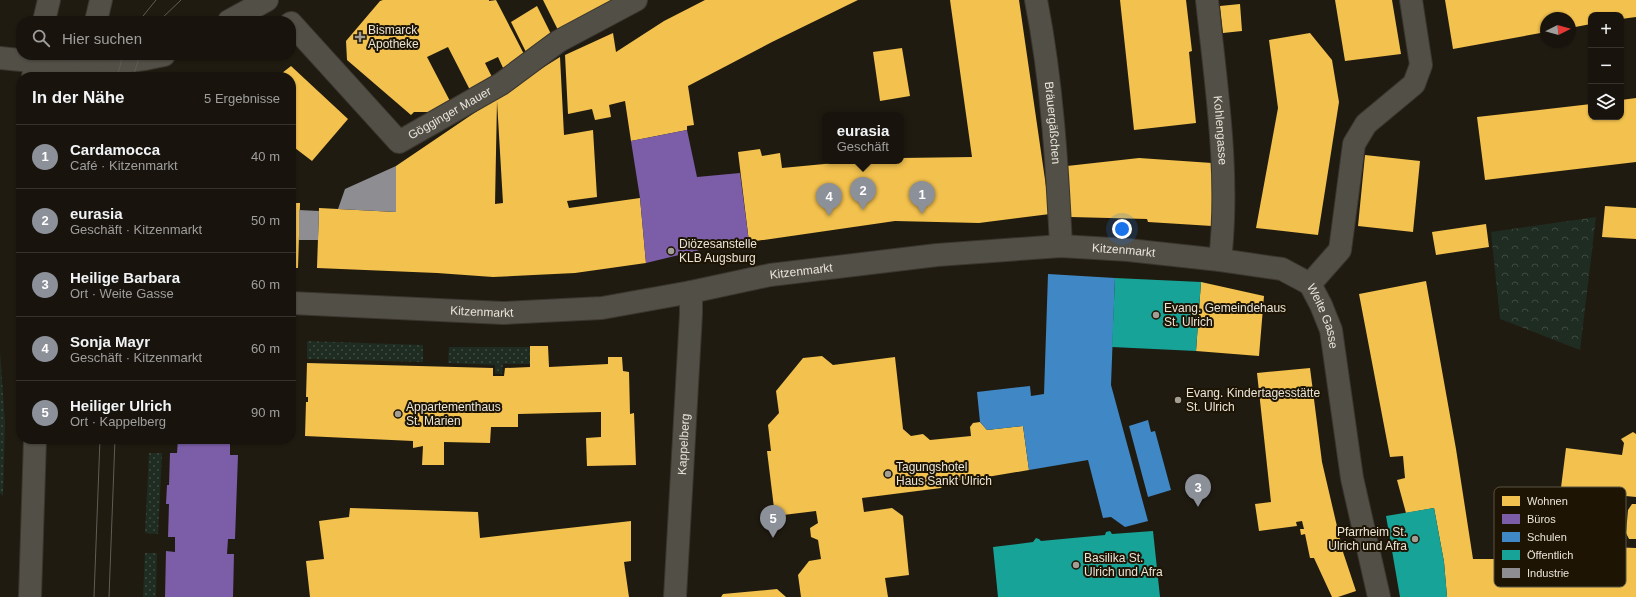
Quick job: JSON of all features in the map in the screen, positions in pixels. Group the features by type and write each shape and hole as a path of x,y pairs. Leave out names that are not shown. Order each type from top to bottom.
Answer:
{"street":[{"path":"45,16 49,0"},
{"path":"97,16 101,0"},
{"path":"238,16 267,0"},
{"path":"272,0 285,16"},
{"name":"Gögginger Mauer","path":"296,29 399,142 502,84 559,41 636,0"},
{"name":"Bräuergäßchen","path":"1036,0 1042,31 1054,126 1061,246"},
{"name":"Kohlengasse","path":"1207,0 1220,124 1222,238 1220,260"},
{"name":"Weite Gasse","path":"1379,597 1352,478 1331,330 1321,305 1310,284 1340,250 1354,144 1366,124 1414,84 1421,65 1411,0"},
{"path":"0,58 35,65 85,65 138,60"},
{"name":"Kitzenmarkt","path":"296,303 503,313 602,308 691,292 770,275 937,255 1061,246 1128,250 1220,260 1282,270 1310,284"},
{"name":"Kappelberg","path":"675,597 691,292"},
{"path":"30,597 35,444"}],"green space":[{"path":"1596,217 1580,350 1500,319 1491,232"},
{"path":"307,341 423,345 423,362 307,359"},
{"path":"449,347 530,347 530,364 503,364 502,374 495,373 495,365 448,363"},
{"path":"0,351 5,422 3,496 0,493"},
{"path":"149,453 162,453 158,534 145,533"},
{"path":"145,553 157,553 156,597 143,597"}],"building: Wohnen":[{"path":"496,0 526,58 504,70 498,57 485,63 492,77 470,90 448,47 427,57 451,103 435,112 414,112 411,115 347,60 346,41 380,1"},
{"path":"543,0 613,0 558,30"},
{"path":"705,0 858,0 772,42 688,86 694,125 687,126 687,130 631,141 625,101 609,105 611,117 595,120 592,109 568,114 565,55 613,33 616,52 664,21"},
{"path":"950,0 1019,0 1050,214 979,223 895,221 749,242 738,152 760,149 762,156 780,153 782,168 824,164 904,164 904,158 972,157"},
{"path":"1120,0 1186,0 1192,51 1189,52 1196,123 1134,130"},
{"path":"1335,0 1392,0 1401,54 1345,61"},
{"path":"1445,0 1636,0 1636,17 1624,19 1624,12 1588,12 1588,25 1576,27 1576,12 1540,12 1540,33 1453,49"},
{"path":"1240,4 1242,31 1223,33 1220,6"},
{"path":"537,6 552,36 528,56 511,22"},
{"path":"1310,33 1332,60 1339,102 1318,235 1256,228 1278,108 1269,40"},
{"path":"902,48 910,96 880,101 873,52"},
{"path":"560,57 564,135 593,130 597,197 567,201 569,208 640,198 646,263 575,273 493,277 317,268 319,208 396,212 396,166 523,80","holes":["497,101 503,203 495,204"]},
{"path":"291,66 348,119 312,161 296,149 296,72 283,72"},
{"path":"1636,98 1636,162 1485,180 1477,117 1588,104 1588,120 1624,120 1624,100"},
{"path":"1365,155 1420,161 1413,232 1358,226"},
{"path":"1139,158 1212,163 1212,226 1148,222 1147,219 1071,217 1067,166"},
{"path":"296,203 300,203 298,268 296,268"},
{"path":"1605,206 1636,208 1636,239 1602,237"},
{"path":"1486,224 1489,247 1436,255 1432,232"},
{"path":"1426,281 1456,449 1473,559 1494,559 1494,587 1626,587 1626,548 1636,548 1636,597 1447,597 1444,562 1434,508 1406,513 1397,480 1405,478 1403,456 1390,457 1359,294"},
{"path":"1201,282 1264,296 1259,356 1196,351"},
{"name":"Appartementhaus St. Marien","path":"530,346 548,346 549,367 608,364 608,357 622,357 623,371 629,372 630,414 634,413 636,465 587,466 586,438 601,437 601,412 518,414 518,427 491,427 490,443 444,442 444,465 422,465 423,446 413,448 413,441 305,436 306,402 308,402 308,397 306,397 307,363 493,368 493,376 504,376 505,368 530,367"},
{"name":"Tagungshotel Haus Sankt Ulrich","path":"822,356 833,365 895,357 903,429 911,436 923,434 930,440 971,436 970,427 973,423 980,422 987,430 1023,426 1029,470 981,478 980,481 972,482 967,479 945,482 941,488 862,498 864,512 892,508 903,516 909,575 885,578 888,597 801,597 798,575 809,561 821,559 818,540 811,537 810,528 818,523 816,511 775,516 767,451 771,451 768,425 779,413 776,391 803,358"},
{"path":"1310,368 1322,462 1343,552 1356,591 1338,597 1332,597 1314,558 1310,558 1305,534 1301,535 1300,529 1304,529 1302,521 1296,522 1297,526 1259,531 1255,504 1271,502 1257,373"},
{"path":"1633,432 1636,434 1636,497 1626,496 1626,487 1561,487 1566,448 1622,455 1624,443 1621,439"},
{"path":"1632,504 1636,504 1636,539 1629,539 1626,533 1628,510"},
{"path":"350,508 478,512 480,538 631,521 631,561 624,562 629,597 310,597 306,561 324,559 319,521 349,517"},
{"path":"777,589 786,597 721,597 723,594"}],"building: Büros":[{"path":"687,130 697,177 740,173 749,242 708,248 646,263 640,198 631,141"},
{"path":"178,444 230,444 230,455 238,455 235,539 228,539 227,554 234,554 233,597 165,597 166,551 175,552 175,537 168,537 169,504 166,504 167,485 169,485 170,453 177,453"}],"building: Schulen":[{"path":"1048,274 1115,278 1111,385 1148,521 1125,527 1111,517 1103,518 1088,460 1029,470 1023,426 987,430 980,422 977,392 1030,386 1031,396 1044,394"},
{"path":"1148,420 1151,432 1155,431 1171,490 1148,497 1129,426"}],"building: Öffentlich":[{"name":"Evang. Gemeindehaus St. Ulrich","path":"1115,278 1201,282 1196,351 1112,347"},
{"name":"Pfarrheim St. Ulrich und Afra","path":"1434,508 1444,562 1447,597 1400,597 1386,516"},
{"name":"Basilika St. Ulrich und Afra","path":"1110,531 1112,534 1153,531 1160,597 998,597 993,547 1033,542 1036,538 1041,541 1105,535 1106,532"}],"building: Industrie":[{"path":"396,166 396,212 338,209 345,189"},
{"path":"299,210 319,211 318,240 299,240"}],"tram line":[{"path":"143,16 156,0"},
{"path":"164,16 181,0"},
{"path":"118,72 122,60"},
{"path":"135,72 138,60"},
{"path":"94,597 100,444"},
{"path":"109,597 115,444"}],"place":[{"name":"Bismarck Apotheke","path":"360,37"},
{"name":"eurasia","path":"863,210"},
{"name":"Cardamocca","path":"922,214"},
{"name":"Sonja Mayr","path":"829,216"},
{"name":"Diözesanstelle KLB Augsburg","path":"671,251"},
{"name":"Evang. Gemeindehaus St. Ulrich","path":"1156,315"},
{"name":"Evang. Kindertagesstätte St. Ulrich","path":"1178,400"},
{"name":"Appartementhaus St. Marien","path":"398,414"},
{"name":"Tagungshotel Haus Sankt Ulrich","path":"888,474"},
{"name":"Heilige Barbara","path":"1198,507"},
{"name":"Heiliger Ulrich","path":"773,538"},
{"name":"Pfarrheim St. Ulrich und Afra","path":"1415,539"},
{"name":"Basilika St. Ulrich und Afra","path":"1076,565"}]}
